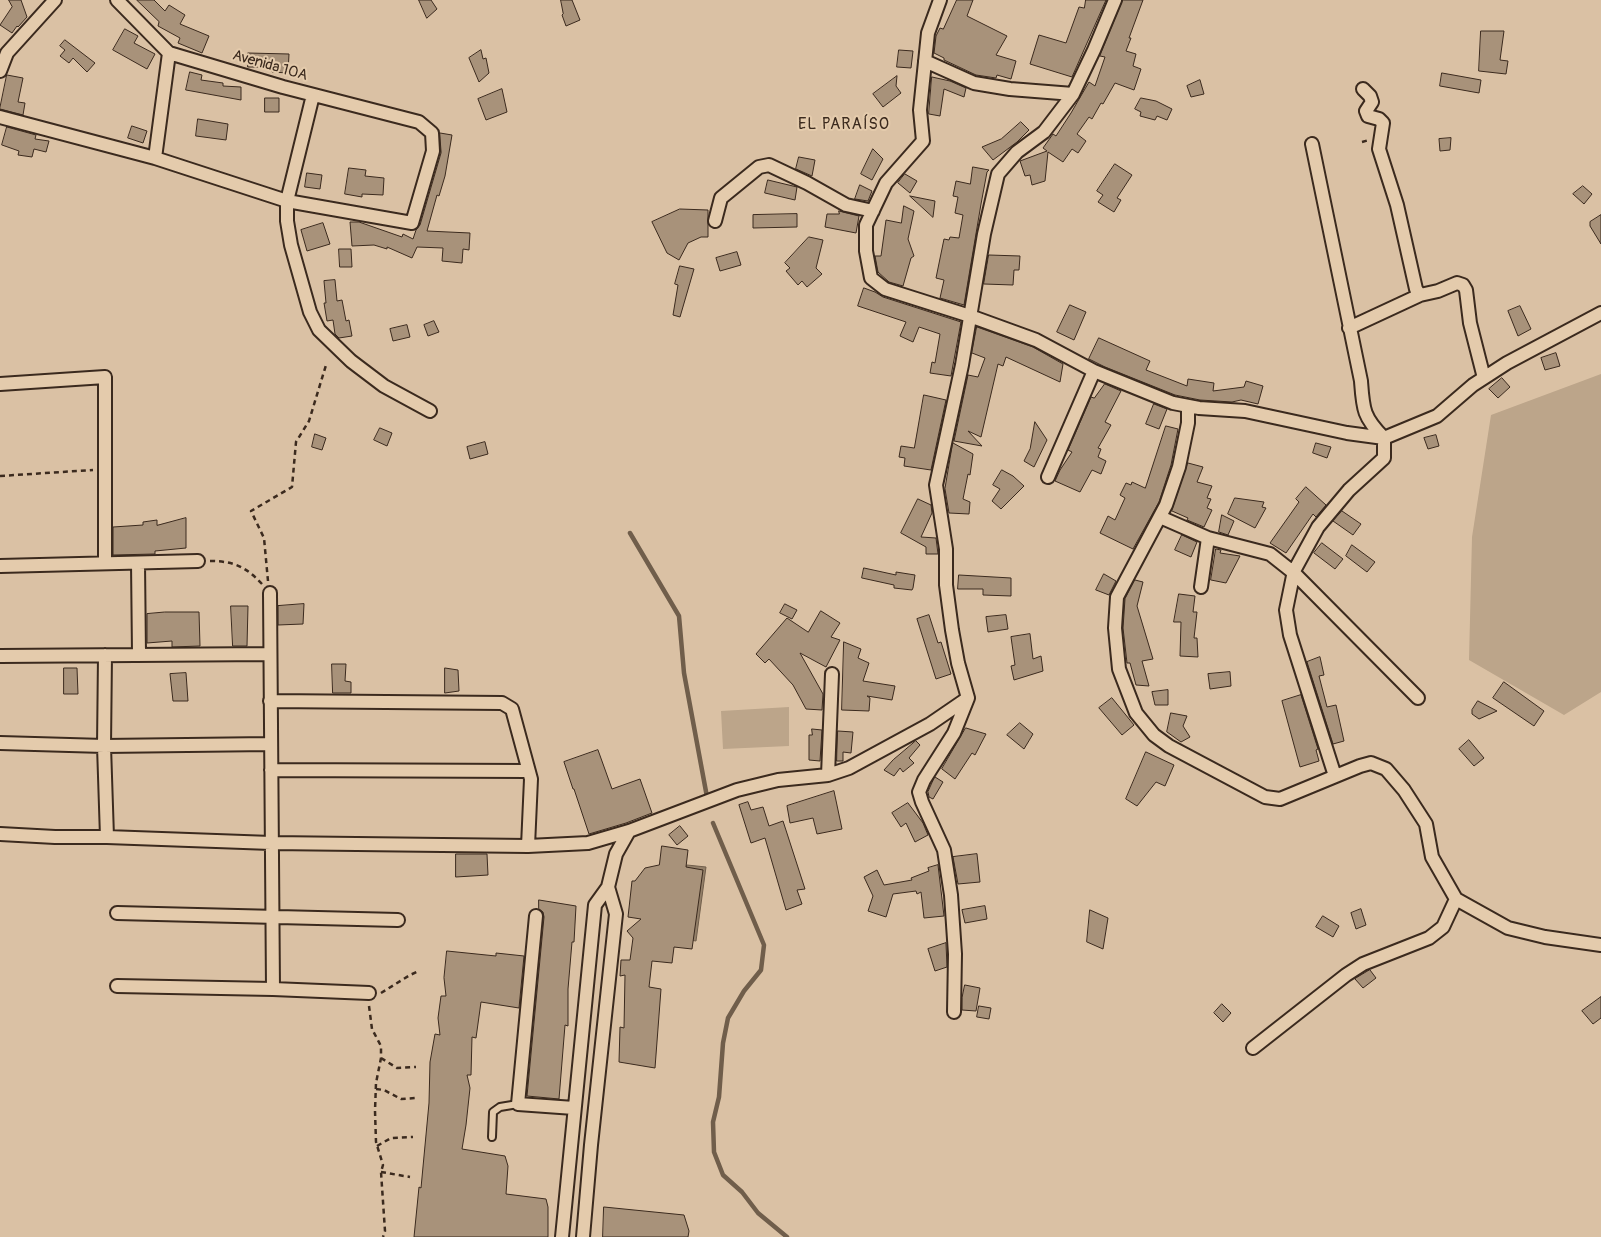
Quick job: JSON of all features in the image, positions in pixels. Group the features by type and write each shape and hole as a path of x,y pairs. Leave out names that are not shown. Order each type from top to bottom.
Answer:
{"street":[{"path":"0,71 7,53 55,0"},
{"name":"Avenida 10A","path":"117,0 169,53 283,88 419,122 432,133 433,151 412,224 287,201"},
{"path":"940,0 928,33 920,110 923,141 886,183 866,225 866,251 871,278 885,289 970,316 1036,340 1094,371 1173,403 1188,407 1245,411 1347,433 1384,438 1437,416 1473,385 1507,363 1601,313"},
{"path":"954,1012 955,954 951,895 944,850 919,792 924,780 954,733 968,698 958,663 952,630 946,585 946,549 936,485 962,365 984,234 998,174 1017,152 1044,132 1073,94 1115,0"},
{"path":"155,158 169,53"},
{"path":"925,61 974,83 1010,89 1073,94"},
{"path":"1363,89 1370,96 1372,102 1366,111 1368,116 1379,119 1383,124 1379,148 1406,237 1416,289 1420,295"},
{"path":"313,95 287,201 287,221 291,245 310,312 320,330 351,361 384,386 430,411"},
{"path":"0,117 155,158 287,201"},
{"path":"1312,144 1361,380 1363,409 1372,427 1384,438 1384,458 1348,490 1318,527 1294,573 1286,610 1290,635 1335,776"},
{"path":"715,221 721,198 759,168 769,165 807,183 846,205 873,211"},
{"path":"1349,328 1420,295 1438,291 1457,282 1464,285 1466,290 1470,323 1484,378"},
{"path":"1048,477 1094,371"},
{"path":"0,384 105,377 105,563"},
{"path":"1188,407 1188,423 1179,467 1160,517 1117,597 1115,628 1119,669 1136,713 1154,735 1168,746 1265,797 1280,799 1371,763 1386,769 1404,790 1426,824 1432,857 1456,899 1508,928 1545,937 1601,946"},
{"path":"1160,517 1208,538 1270,554 1294,573 1418,698"},
{"path":"1201,586 1208,538"},
{"path":"0,566 198,561"},
{"path":"138,563 138,654"},
{"path":"270,593 272,989"},
{"path":"0,656 270,654"},
{"path":"105,655 104,746 106,836"},
{"path":"828,776 832,674"},
{"path":"0,834 55,837 106,836 271,843 528,846 588,844 629,831 737,790 778,780 828,776 849,768 930,724 968,698"},
{"path":"270,700 502,703 512,709 531,779 528,846"},
{"path":"0,742 104,746 270,744"},
{"path":"270,770 528,771"},
{"path":"562,1237 595,905 608,886 616,854 629,831"},
{"path":"583,1237 616,914 608,886"},
{"path":"1253,1048 1346,975 1363,964 1429,938 1443,927 1456,899"},
{"path":"117,913 398,920"},
{"path":"536,916 518,1104 574,1108"},
{"path":"117,986 369,993"},
{"path":"572,1142 591,1145"}],"lane":[{"path":"492,1137 493,1112 500,1107 518,1104"}],"path":[{"path":"270,593 264,538 251,511 292,487 296,442 309,421 326,365"},
{"path":"0,476 106,469"},
{"path":"198,561 234,562 253,574 270,593"},
{"path":"383,1237 385,1231 381,1172 383,1165 376,1142 376,1089 381,1046 372,1029 369,993 383,994 419,971"},
{"path":"381,1058 397,1068 416,1067"},
{"path":"376,1089 384,1090 401,1099 415,1098"},
{"path":"377,1146 391,1138 413,1137"},
{"path":"381,1172 410,1177"}],"shaded area":[{"path":"1601,374 1601,692 1564,715 1469,660 1472,537 1491,415"},
{"path":"789,707 789,746 723,749 721,711"},
{"path":"687,865 706,867 696,941 678,938"}],"building":[{"path":"9,0 21,0 27,17 12,33 0,25 12,7"},
{"path":"137,0 154,0 165,11 169,5 185,15 180,24 209,36 202,53 178,43 180,38 158,26 159,22"},
{"path":"419,0 431,0 437,9 427,18"},
{"path":"561,0 572,0 580,20 566,26 562,15"},
{"path":"957,0 973,0 967,16 1007,36 996,55 1016,61 1011,79 997,75 996,78 976,75 944,60 944,58 934,53 936,36 940,28 943,29"},
{"path":"1086,0 1106,0 1072,77 1030,64 1039,35 1066,43 1079,7 1084,8"},
{"path":"1123,0 1143,0 1126,51 1136,54 1133,66 1141,69 1134,90 1115,83 1092,119 1089,117 1077,134 1086,141 1078,153 1072,149 1063,162 1048,152 1045,181 1032,185 1030,175 1025,176 1020,161 1047,151 1043,148 1053,134 1056,136 1089,82 1095,86 1105,57 1100,56"},
{"path":"125,29 138,36 134,43 155,54 147,69 113,50"},
{"path":"1481,31 1504,31 1500,60 1508,61 1506,74 1479,71"},
{"path":"65,40 95,63 87,72 73,58 69,63 60,56 65,50 60,46"},
{"path":"481,50 483,59 486,58 489,73 479,82 469,58"},
{"path":"899,50 913,51 911,68 897,67"},
{"path":"248,53 289,54 288,73 272,72 273,67 248,67"},
{"path":"190,72 202,75 201,80 223,83 223,86 241,87 241,100 186,90"},
{"path":"1442,73 1481,80 1479,93 1440,86"},
{"path":"7,75 23,78 18,102 25,103 23,115 0,109"},
{"path":"897,76 896,86 901,93 883,107 873,94"},
{"path":"932,77 950,81 966,88 964,97 944,89 940,116 929,114"},
{"path":"1200,80 1204,94 1191,97 1187,86"},
{"path":"502,89 507,112 486,120 478,99"},
{"path":"265,98 279,98 279,112 265,112"},
{"path":"1141,98 1156,101 1172,109 1167,120 1157,116 1155,120 1140,116 1141,112 1135,109"},
{"path":"198,119 228,124 226,140 196,136"},
{"path":"1021,122 1029,130 1017,142 993,160 982,147 1001,139"},
{"path":"132,126 147,131 143,143 128,138"},
{"path":"7,127 36,135 35,139 49,141 46,152 34,149 32,157 18,155 19,151 2,145"},
{"path":"440,133 452,135 445,176 439,196 437,195 427,231 470,233 469,250 463,249 462,263 442,261 443,248 417,247 412,258 387,247 387,249 374,245 352,246 350,222 359,222 402,237 403,234 413,239 420,225 441,153"},
{"path":"1451,138 1450,150 1440,151 1439,139"},
{"path":"873,149 883,159 872,180 861,174"},
{"path":"799,157 815,160 812,176 796,169"},
{"path":"1115,164 1132,175 1117,198 1121,200 1114,212 1098,202 1103,195 1097,191"},
{"path":"973,167 989,170 981,204 964,305 940,298 944,280 936,278 944,239 949,240 950,237 959,238 963,215 955,213 958,197 953,196 956,181 970,184"},
{"path":"349,168 366,170 365,176 384,178 383,195 362,194 362,197 345,194"},
{"path":"307,173 322,175 320,189 305,187"},
{"path":"905,174 917,181 910,193 898,183"},
{"path":"768,180 797,187 795,200 765,193"},
{"path":"860,185 872,191 868,201 855,199"},
{"path":"1583,186 1592,194 1584,204 1573,194"},
{"path":"910,196 935,201 933,217"},
{"path":"904,206 914,211 908,239 914,256 911,258 903,286 889,282 878,272 875,256 881,256 886,220 901,223"},
{"path":"680,209 708,210 708,237 701,237 688,243 679,260 667,253 652,222"},
{"path":"839,211 859,216 856,233 825,227 827,214 839,214"},
{"path":"797,214 797,227 753,228 753,215"},
{"path":"1601,215 1601,244 1590,226 1590,222"},
{"path":"323,223 330,244 307,251 301,230"},
{"path":"809,237 823,240 816,268 822,274 807,287 802,281 798,285 786,271 790,268 785,263"},
{"path":"339,249 351,249 352,267 340,267"},
{"path":"737,252 741,265 720,271 716,258"},
{"path":"989,255 1020,256 1019,270 1014,270 1013,285 984,284"},
{"path":"680,266 694,269 680,317 673,315 678,285 675,284"},
{"path":"335,280 337,301 342,300 346,321 349,320 352,336 339,338 335,334 333,320 327,321 324,303 326,303 324,281"},
{"path":"864,288 883,297 961,322 951,376 930,373 932,362 935,363 940,334 919,327 913,342 900,336 906,322 858,306"},
{"path":"1070,305 1086,312 1074,340 1057,332"},
{"path":"1520,306 1531,329 1518,336 1508,311"},
{"path":"434,321 439,332 428,336 424,325"},
{"path":"407,325 410,337 393,341 390,329"},
{"path":"977,327 1033,347 1063,364 1060,382 1006,357 1003,366 998,364 981,437 968,431 982,446 954,441 968,375 978,377 985,358 972,353"},
{"path":"1099,338 1150,361 1146,370 1187,386 1188,379 1214,383 1213,391 1244,387 1246,381 1263,386 1258,404 1241,400 1232,402 1200,400 1175,395 1105,367 1089,359"},
{"path":"1556,353 1560,366 1545,370 1541,358"},
{"path":"1502,378 1510,387 1498,398 1489,389"},
{"path":"1105,384 1121,391 1105,422 1111,425 1098,448 1101,449 1098,457 1106,461 1101,474 1092,470 1080,492 1055,481 1072,452 1068,450 1091,397 1094,398"},
{"path":"924,395 946,400 931,470 904,466 905,458 899,457 901,446 914,448"},
{"path":"1154,404 1167,409 1159,429 1146,424"},
{"path":"1035,422 1047,440 1034,467 1024,461 1030,449"},
{"path":"1166,426 1178,429 1171,465 1159,502 1133,549 1100,533 1108,516 1115,520 1125,498 1120,495 1126,483 1131,485 1132,482 1145,488"},
{"path":"380,428 392,433 387,446 374,440"},
{"path":"315,434 326,438 322,450 312,447"},
{"path":"1436,435 1439,446 1428,449 1424,438"},
{"path":"485,442 488,454 470,459 467,447"},
{"path":"953,443 973,454 970,475 968,474 963,499 970,502 969,514 949,513 945,489"},
{"path":"1316,443 1331,447 1327,458 1313,453"},
{"path":"1188,463 1203,467 1197,482 1212,486 1207,498 1211,499 1207,508 1212,510 1204,527 1172,511"},
{"path":"1002,470 1013,476 1024,486 1001,509 992,501 1000,489 993,485"},
{"path":"1306,487 1326,505 1316,517 1313,514 1286,553 1270,543 1299,502 1296,499"},
{"path":"1235,498 1264,502 1262,507 1266,508 1255,528 1228,514"},
{"path":"918,499 931,505 932,513 921,537 936,538 938,554 926,554 926,547 901,533"},
{"path":"1342,511 1361,524 1353,535 1333,521"},
{"path":"1222,515 1234,521 1228,535 1219,532"},
{"path":"186,518 186,548 155,551 155,554 113,555 113,527 143,525 143,522 157,520 157,525"},
{"path":"1182,535 1197,542 1191,557 1175,550"},
{"path":"1322,543 1343,559 1335,569 1314,553"},
{"path":"1352,545 1375,562 1367,572 1346,556"},
{"path":"1216,549 1221,550 1220,553 1240,556 1226,583 1211,580"},
{"path":"864,568 896,575 896,572 915,575 913,588 912,590 894,588 894,585 862,578"},
{"path":"1104,574 1116,581 1109,595 1096,590"},
{"path":"959,575 1011,578 1011,596 983,595 983,589 958,589"},
{"path":"1135,580 1143,582 1137,606 1153,659 1142,661 1149,686 1136,685 1130,663 1127,663 1123,628 1125,599"},
{"path":"1179,594 1195,596 1193,612 1197,612 1194,638 1197,638 1198,657 1180,656 1181,622 1174,622"},
{"path":"304,604 303,624 278,625 278,606"},
{"path":"785,604 797,610 792,619 780,613"},
{"path":"231,606 248,606 247,646 233,646"},
{"path":"821,611 840,623 831,637 840,640 826,667 800,653 823,694 822,710 806,709 793,685 769,659 765,663 756,654 787,618 808,632"},
{"path":"199,612 200,646 172,647 172,641 147,643 147,614"},
{"path":"929,615 938,643 941,642 951,674 936,679 917,619"},
{"path":"1006,615 1008,629 988,632 986,617"},
{"path":"1030,634 1033,659 1041,656 1043,671 1014,680 1011,666 1015,665 1011,637"},
{"path":"844,642 861,649 858,658 869,663 863,681 895,686 892,700 867,696 870,698 869,711 842,710"},
{"path":"1320,657 1324,675 1319,676 1327,707 1336,705 1344,741 1333,744 1307,662"},
{"path":"332,664 346,664 345,681 351,682 351,693 333,693"},
{"path":"64,668 77,668 78,694 64,694"},
{"path":"445,668 458,670 459,691 445,693"},
{"path":"1230,672 1231,686 1210,689 1208,674"},
{"path":"186,673 188,701 173,701 170,674"},
{"path":"1504,682 1544,711 1534,726 1493,698"},
{"path":"1168,690 1168,705 1155,705 1152,692"},
{"path":"1301,695 1318,749 1316,750 1319,761 1300,767 1282,701"},
{"path":"1112,698 1134,725 1122,735 1099,708"},
{"path":"1478,701 1497,711 1479,719 1472,714 1472,710"},
{"path":"1171,713 1187,716 1183,726 1190,737 1181,742 1167,732"},
{"path":"1020,723 1033,734 1024,749 1007,735"},
{"path":"966,728 986,734 975,755 972,753 955,779 942,769"},
{"path":"812,729 822,730 820,761 809,760 809,735 812,735"},
{"path":"838,731 853,732 851,753 843,752 843,761 837,761"},
{"path":"1469,740 1484,758 1474,766 1459,749"},
{"path":"916,741 920,745 909,758 914,763 903,772 900,768 894,776 884,770 893,760"},
{"path":"598,750 612,789 640,779 652,813 589,834 564,762"},
{"path":"1146,752 1174,765 1165,786 1156,782 1137,806 1126,799"},
{"path":"935,777 943,782 933,799 929,797 928,792"},
{"path":"834,791 842,829 817,834 813,818 790,823 787,806"},
{"path":"748,802 751,810 763,807 769,826 783,821 805,889 797,890 802,904 786,910 765,838 751,843 739,805"},
{"path":"908,803 923,823 928,835 915,842 906,823 901,827 892,813"},
{"path":"680,826 688,836 677,845 669,835"},
{"path":"662,846 688,850 686,867 703,870 692,949 674,947 672,963 652,961 649,987 661,989 655,1068 619,1062 620,1027 624,1028 625,975 620,976 621,960 630,960 633,938 627,931 641,919 628,917 632,881 635,881 645,868 659,865"},
{"path":"456,854 487,854 488,875 456,877"},
{"path":"977,854 980,882 958,884 953,857"},
{"path":"938,865 944,916 924,918 921,892 917,894 916,891 893,894 886,917 868,911 873,896 864,877 877,870 884,885 912,880 911,878 929,871 928,868"},
{"path":"539,900 576,906 568,989 568,1026 565,1025 559,1099 527,1096 544,917 543,912 539,909"},
{"path":"985,906 987,919 965,923 962,910"},
{"path":"1361,909 1366,925 1356,929 1351,913"},
{"path":"1090,910 1108,918 1103,949 1087,942"},
{"path":"1323,916 1339,926 1333,937 1316,927"},
{"path":"946,943 947,967 935,971 928,949"},
{"path":"447,951 496,956 496,953 524,956 519,1008 481,1002 476,1038 472,1037 471,1075 467,1075 470,1088 462,1149 505,1156 508,1166 506,1194 546,1199 548,1207 548,1237 414,1237 419,1187 421,1188 429,1103 430,1062 435,1034 440,1035 438,1018 441,996 446,996 444,978"},
{"path":"1370,970 1376,978 1363,988 1355,979"},
{"path":"965,985 980,988 976,1011 962,1010"},
{"path":"1601,997 1601,1018 1593,1024 1582,1011"},
{"path":"1222,1004 1231,1013 1223,1022 1214,1013"},
{"path":"979,1006 991,1008 989,1019 977,1017"},
{"path":"604,1207 684,1215 689,1231 688,1237 603,1237"}],"waterway":[{"path":"630,533 679,616 684,673 707,797"},
{"path":"713,823 764,945 761,970 744,991 728,1018 723,1043 719,1097 713,1122 714,1152 723,1175 742,1192 758,1213 787,1237"}],"district":[{"name":"EL PARAÍSO","path":"844,125"}]}
